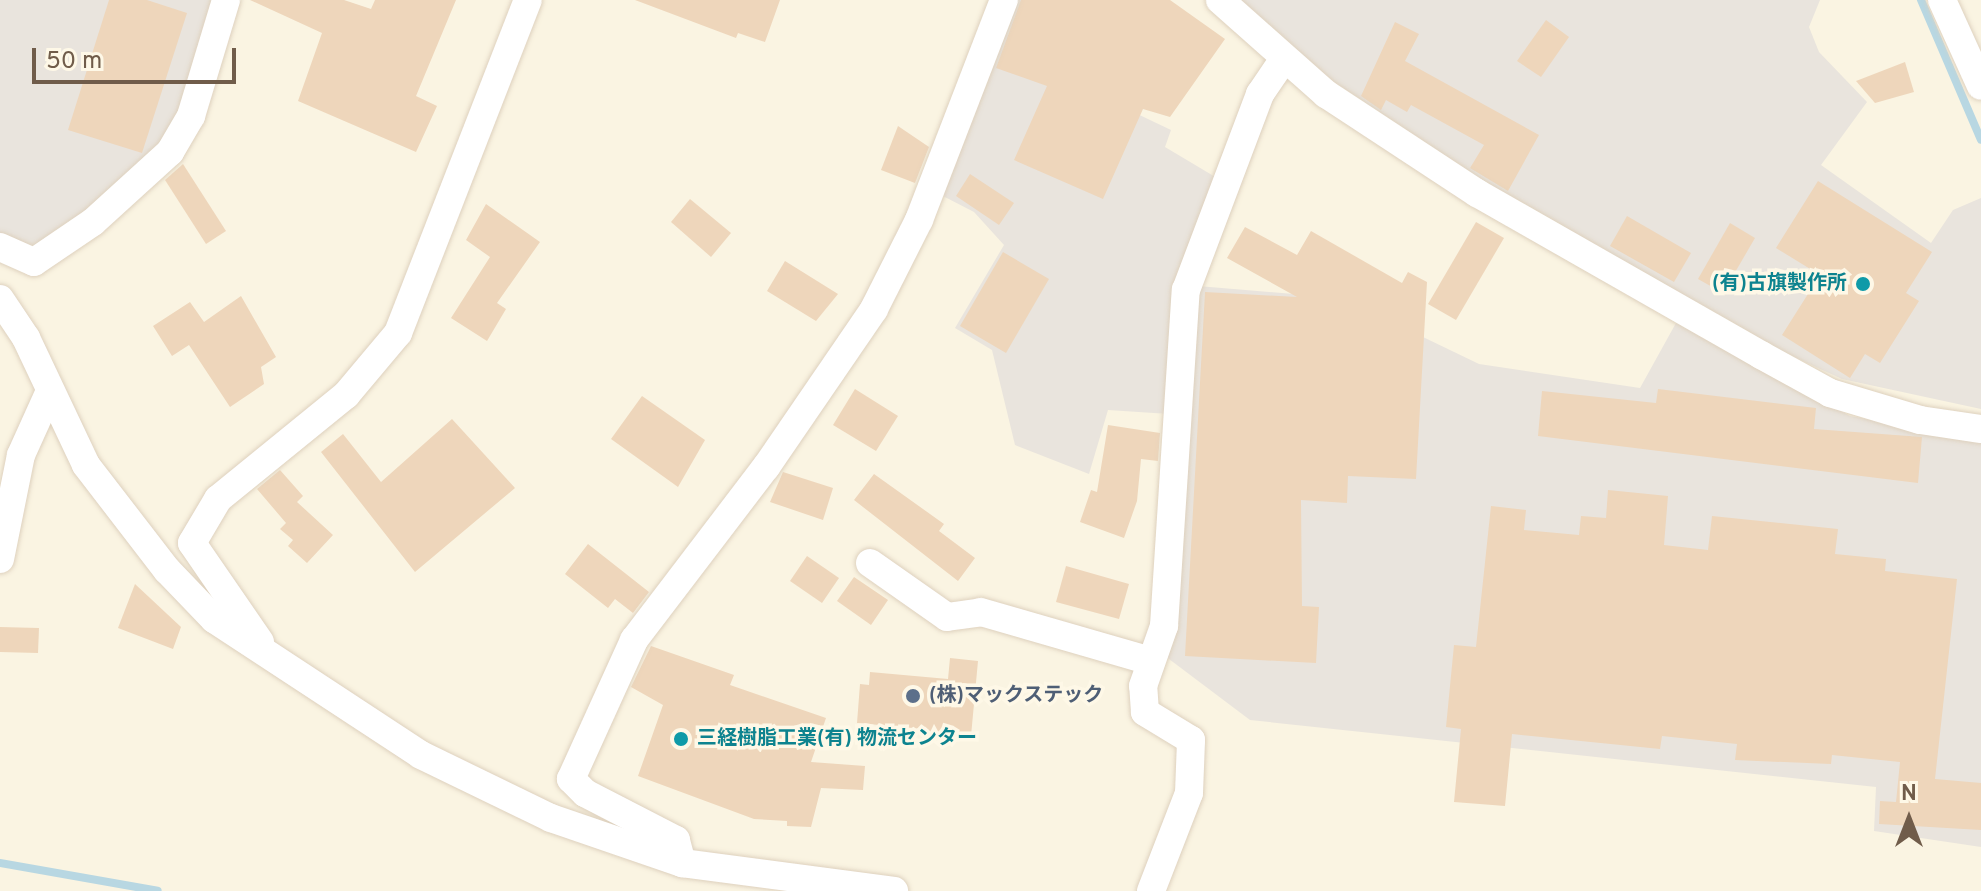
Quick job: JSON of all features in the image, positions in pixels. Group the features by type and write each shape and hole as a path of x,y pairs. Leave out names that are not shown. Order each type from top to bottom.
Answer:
{"street":[{"path":"0,247 34,262 93,222 170,152 191,116 226,0"},
{"path":"266,650 192,543 218,499 346,395 398,333 528,0"},
{"path":"682,863 676,840 585,793 571,779 634,640 775,455 874,309 919,220 1004,0"},
{"path":"1220,0 1283,60 1477,193 1830,393 1920,420 1981,429"},
{"path":"1942,0 1981,86"},
{"path":"1151,891 1189,793 1191,740 1145,712 1143,686 1164,626 1173,538 1186,290 1260,94 1283,60"},
{"path":"0,299 26,338 49,393 86,465 167,570 214,619 266,650 421,755 551,818 682,863 894,891"},
{"path":"0,559 21,455 49,393"},
{"path":"870,563 947,617 981,612 1151,661"}],"shaded area":[{"path":"0,0 216,0 180,121 115,191 33,248 0,234"},
{"path":"1014,0 1148,0 1085,89 1171,130 1165,147 1217,178 1175,287 1169,414 1108,410 1089,474 1015,445 992,350 955,328 1004,245 974,212 941,195"},
{"path":"1240,0 1820,0 1809,27 1819,52 1867,102 1821,165 1931,243 1953,210 1981,198 1981,409 1842,379 1779,350 1479,178 1331,80"},
{"path":"1198,286 1342,298 1479,364 1640,388 1676,323 1850,416 1981,439 1981,847 1874,831 1876,787 1250,720 1165,656"}],"building":[{"path":"109,0 147,0 187,13 142,153 68,130"},
{"path":"250,0 344,0 371,9 375,0 456,0 416,96 437,106 416,152 298,101 322,33"},
{"path":"635,0 780,0 765,42 738,33 736,38"},
{"path":"1021,0 1170,0 1225,39 1170,117 1143,109 1103,199 1014,160 1047,86 996,68"},
{"path":"1546,20 1569,37 1541,77 1517,61"},
{"path":"1395,22 1419,34 1405,61 1539,135 1508,191 1470,168 1484,145 1411,105 1407,112 1386,100 1381,110 1361,96"},
{"path":"1905,62 1914,92 1875,103 1856,81"},
{"path":"898,126 929,147 915,183 881,170"},
{"path":"183,164 226,231 206,244 165,180"},
{"path":"970,174 1014,203 999,225 956,196"},
{"name":"(有)古旗製作所","path":"1818,181 1932,252 1906,293 1919,301 1880,363 1865,354 1850,378 1782,335 1820,275 1776,248"},
{"path":"690,199 731,233 711,257 671,222"},
{"path":"486,204 540,242 497,303 506,309 487,341 451,318 490,257 466,240"},
{"path":"1627,216 1691,253 1674,282 1610,246"},
{"path":"1476,222 1504,238 1456,320 1428,304"},
{"path":"1730,223 1755,238 1723,293 1698,279"},
{"path":"1245,227 1297,255 1311,231 1402,283 1408,272 1427,282 1416,479 1348,476 1347,503 1301,500 1302,606 1319,607 1316,663 1185,656 1205,292 1297,297 1227,258"},
{"path":"1003,252 1049,279 1006,353 960,326"},
{"path":"785,261 838,294 816,321 767,291"},
{"path":"241,296 276,357 261,367 264,384 230,407 189,345 172,356 153,326 190,302 204,322"},
{"path":"855,389 898,416 876,451 833,425"},
{"path":"1658,389 1816,408 1814,429 1922,437 1918,483 1538,436 1542,391 1656,403"},
{"path":"642,396 705,440 678,487 611,439"},
{"path":"452,419 515,488 415,572 321,452 343,434 381,482"},
{"path":"1108,425 1160,433 1158,461 1141,459 1137,501 1124,538 1080,522 1091,490 1097,492"},
{"path":"280,470 303,496 297,502 333,535 307,563 288,546 293,540 280,529 286,523 257,489"},
{"path":"783,472 833,488 823,520 770,502"},
{"path":"874,474 944,524 939,531 975,558 958,581 854,500"},
{"path":"1608,490 1668,496 1664,545 1708,550 1712,516 1838,529 1835,554 1886,559 1885,571 1957,579 1935,779 1981,783 1981,830 1879,824 1880,801 1896,802 1900,762 1832,755 1831,764 1735,760 1737,744 1662,736 1660,749 1512,734 1505,806 1454,802 1461,729 1446,727 1454,645 1476,647 1491,506 1526,510 1524,530 1579,535 1581,516 1606,518"},
{"path":"588,544 649,592 633,613 615,599 608,608 565,574"},
{"path":"807,556 839,578 822,603 790,581"},
{"path":"1066,566 1129,584 1119,619 1056,602"},
{"path":"854,577 888,600 871,625 837,601"},
{"path":"135,584 181,627 173,649 118,628"},
{"path":"0,627 39,628 38,653 0,652"},
{"path":"651,646 734,675 730,685 826,718 811,762 865,766 863,790 821,788 811,827 787,826 787,821 754,819 638,776 663,705 631,687"},
{"path":"950,658 978,661 971,736 923,738 924,729 857,723 860,684 869,685 870,672 948,679"}],"waterway":[{"path":"1921,0 1981,140"},
{"path":"0,863 158,891"}],"place":[{"name":"(有)古旗製作所","path":"1863,284"},
{"name":"(株)マックステック","path":"913,696"},
{"name":"三経樹脂工業(有) 物流センター","path":"681,739"}]}
